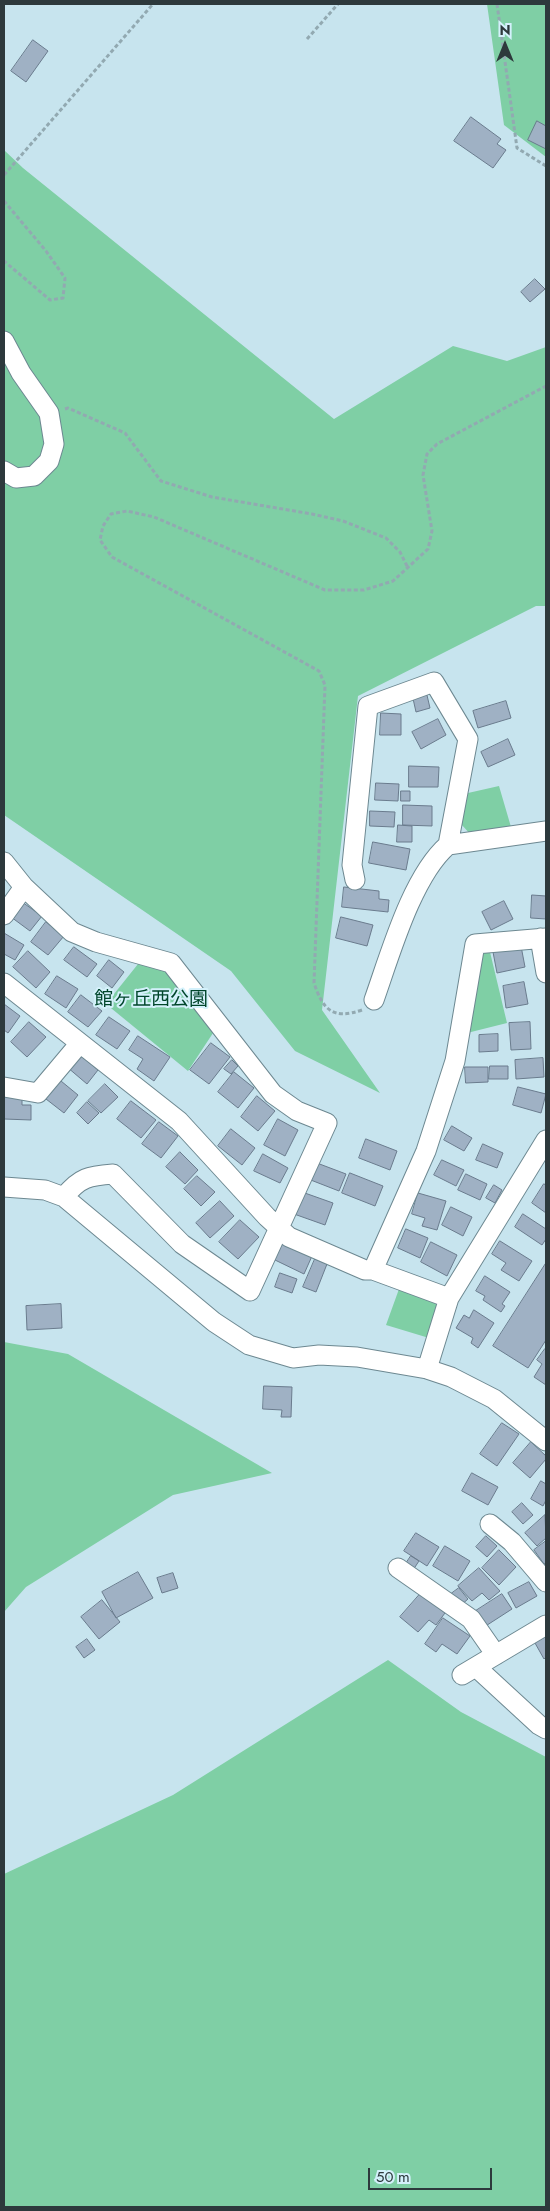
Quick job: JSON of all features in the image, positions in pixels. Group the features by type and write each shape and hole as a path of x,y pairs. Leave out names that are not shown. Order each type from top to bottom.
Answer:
{"street":[{"path":"4,341 21,373 49,413 54,444 49,461 34,476 16,478 4,471"},
{"path":"355,880 352,865 368,706 434,682 468,739 448,845 426,870 396,937 374,1000"},
{"path":"448,845 546,831"},
{"path":"4,862 24,887 72,932 96,942 171,963 273,1094 297,1111 327,1123 250,1291 182,1244 113,1174 89,1176 81,1180 64,1197"},
{"path":"4,916 24,887"},
{"path":"373,1270 426,1151 455,1061 475,944 543,938 546,973"},
{"path":"4,983 179,1121 289,1237 365,1270 373,1270 449,1298"},
{"path":"4,1087 38,1093 80,1043"},
{"path":"427,1369 449,1298 546,1140"},
{"path":"4,1187 45,1190 64,1197 214,1322 249,1345 293,1358 319,1355 357,1357 427,1369 451,1377 494,1399 546,1441"},
{"path":"490,1524 512,1542 546,1582"},
{"path":"398,1568 471,1619 496,1655"},
{"path":"546,1625 469,1671 505,1695 546,1729"}],"path":[{"path":"4,175 153,4"},
{"path":"307,39 338,4"},
{"path":"497,4 517,148 546,166"},
{"path":"4,201 66,278 63,298 50,300 4,261"},
{"path":"374,1000 363,1010 347,1015 330,1011 319,998 314,983 325,685 319,671 112,557 100,540 103,526 110,514 127,511 154,517 325,590 364,590 393,582 407,566 428,550 432,531 423,475 427,454 437,444 458,431 546,386"},
{"path":"49,413 68,408 125,433 161,481 212,497 343,521 386,538 400,552 407,566"}],"green space":[{"path":"487,4 546,4 546,157 504,125"},
{"path":"4,150 23,168 334,419 453,346 507,361 546,347 546,606 536,606 358,696 322,1010 380,1093 295,1051 231,971 4,815"},
{"path":"499,786 511,827 471,835 461,824 468,793"},
{"path":"490,952 507,1023 467,1033 481,953"},
{"name":"館ヶ丘西公園","path":"138,964 169,970 215,1030 188,1071 106,1004"},
{"path":"399,1289 440,1305 429,1338 386,1325"},
{"path":"4,1342 68,1354 272,1473 173,1495 26,1587 4,1612"},
{"path":"388,1660 461,1712 546,1757 546,2207 4,2207 4,1874 173,1795"}],"building":[{"path":"33,40 48,51 26,82 11,71"},
{"path":"471,117 501,139 497,144 506,150 493,168 454,141"},
{"path":"537,121 546,126 546,149 528,140"},
{"path":"535,279 545,289 530,302 521,292"},
{"path":"426,691 430,708 416,712 412,694"},
{"path":"506,701 511,718 478,728 473,711"},
{"path":"381,713 401,714 401,735 380,735"},
{"path":"438,719 446,735 421,749 412,732"},
{"path":"508,739 515,755 488,767 481,752"},
{"path":"409,766 439,767 438,787 409,787"},
{"path":"376,783 399,784 398,801 375,800"},
{"path":"401,791 410,791 410,801 401,801"},
{"path":"403,805 432,806 432,826 403,825"},
{"path":"370,811 395,812 394,827 370,826"},
{"path":"398,825 412,826 412,842 397,842"},
{"path":"373,842 410,849 406,870 369,863"},
{"path":"344,887 379,891 379,899 389,900 388,912 342,907"},
{"path":"532,895 546,896 546,919 531,918"},
{"path":"504,901 513,919 491,930 482,912"},
{"path":"22,902 42,916 30,931 11,917"},
{"path":"341,917 373,925 367,946 336,938"},
{"path":"46,922 64,936 48,955 31,942"},
{"path":"4,933 24,945 15,960 4,954"},
{"path":"521,946 525,967 497,973 493,952"},
{"path":"74,947 97,964 87,977 64,960"},
{"path":"28,951 50,972 36,988 13,967"},
{"path":"109,960 124,972 112,988 97,976"},
{"path":"57,976 78,989 66,1008 45,994"},
{"path":"524,982 528,1004 506,1008 503,986"},
{"path":"81,995 102,1011 88,1027 68,1012"},
{"path":"4,1004 20,1016 8,1033 4,1030"},
{"path":"109,1017 130,1031 117,1049 96,1035"},
{"path":"29,1022 46,1037 27,1057 11,1042"},
{"path":"530,1022 531,1049 511,1050 509,1023"},
{"path":"498,1034 498,1051 479,1052 479,1035"},
{"path":"138,1036 170,1057 154,1081 137,1069 143,1059 129,1050"},
{"path":"211,1043 230,1057 209,1084 190,1070"},
{"path":"79,1054 98,1070 87,1084 67,1067"},
{"path":"543,1058 544,1077 516,1079 515,1060"},
{"path":"232,1060 238,1066 231,1074 224,1069"},
{"path":"490,1066 508,1066 508,1079 489,1079"},
{"path":"465,1067 488,1067 488,1082 466,1083"},
{"path":"234,1072 254,1088 238,1108 218,1092"},
{"path":"61,1081 78,1095 64,1113 46,1099"},
{"path":"105,1084 118,1097 101,1113 88,1101"},
{"path":"518,1087 546,1094 541,1113 513,1105"},
{"path":"4,1095 22,1095 22,1105 31,1105 31,1120 4,1119"},
{"path":"257,1096 275,1111 258,1131 241,1117"},
{"path":"131,1101 156,1120 141,1138 117,1119"},
{"path":"87,1102 99,1113 88,1124 77,1113"},
{"path":"278,1119 298,1130 285,1156 264,1145"},
{"path":"159,1122 178,1136 161,1158 142,1144"},
{"path":"452,1126 472,1138 464,1151 444,1140"},
{"path":"231,1129 255,1148 242,1165 218,1146"},
{"path":"366,1139 397,1151 390,1170 359,1158"},
{"path":"483,1144 503,1153 497,1168 476,1160"},
{"path":"180,1152 198,1170 185,1184 166,1167"},
{"path":"263,1154 288,1168 280,1183 254,1171"},
{"path":"309,1160 346,1174 339,1191 303,1177"},
{"path":"442,1160 464,1170 456,1186 434,1175"},
{"path":"350,1173 383,1186 375,1206 342,1193"},
{"path":"466,1174 487,1184 480,1200 458,1190"},
{"path":"197,1176 215,1192 201,1206 184,1189"},
{"path":"544,1184 546,1185 546,1213 532,1203"},
{"path":"494,1185 502,1190 495,1203 486,1198"},
{"path":"302,1192 333,1203 325,1225 294,1214"},
{"path":"418,1193 446,1201 437,1230 422,1226 425,1218 412,1214"},
{"path":"220,1201 234,1216 210,1238 196,1223"},
{"path":"451,1207 472,1217 463,1236 442,1225"},
{"path":"523,1214 546,1229 546,1239 542,1245 515,1227"},
{"path":"240,1220 259,1237 238,1259 219,1242"},
{"path":"406,1229 428,1238 420,1258 398,1248"},
{"path":"500,1241 532,1261 519,1281 501,1270 506,1263 492,1254"},
{"path":"431,1242 457,1255 447,1276 421,1262"},
{"path":"282,1243 312,1256 304,1274 275,1260"},
{"path":"315,1259 327,1264 316,1292 303,1287"},
{"path":"546,1263 546,1340 528,1368 493,1346"},
{"path":"280,1273 297,1279 292,1293 275,1287"},
{"path":"485,1276 510,1292 502,1304 505,1306 501,1312 483,1300 485,1296 476,1291"},
{"path":"61,1304 62,1328 27,1330 26,1306"},
{"path":"474,1310 494,1323 478,1348 471,1343 473,1338 456,1328 464,1315 469,1318"},
{"path":"545,1349 546,1385 534,1377 542,1364 537,1360"},
{"path":"264,1386 292,1387 291,1417 281,1417 282,1410 263,1409"},
{"path":"502,1423 519,1434 497,1466 480,1454"},
{"path":"531,1442 546,1456 546,1459 530,1478 513,1463"},
{"path":"472,1473 498,1487 488,1505 462,1491"},
{"path":"541,1481 546,1484 546,1500 543,1506 531,1499"},
{"path":"522,1503 533,1515 523,1524 512,1512"},
{"path":"545,1515 546,1538 537,1546 525,1533"},
{"path":"416,1533 439,1547 427,1566 404,1551"},
{"path":"486,1536 497,1546 487,1557 476,1547"},
{"path":"546,1541 546,1563 544,1564 534,1550"},
{"path":"445,1546 470,1561 458,1581 433,1566"},
{"path":"499,1550 516,1567 499,1585 482,1568"},
{"path":"411,1556 419,1561 413,1570 405,1565"},
{"path":"479,1568 500,1591 489,1600 482,1593 472,1601 458,1586"},
{"path":"138,1572 153,1598 116,1618 102,1592"},
{"path":"173,1573 178,1588 162,1593 157,1578"},
{"path":"529,1582 537,1596 516,1608 508,1593"},
{"path":"459,1588 468,1599 460,1606 451,1594"},
{"path":"421,1593 445,1613 436,1625 429,1620 418,1632 400,1617"},
{"path":"502,1594 512,1609 481,1629 471,1614"},
{"path":"102,1600 120,1622 99,1639 81,1617"},
{"path":"443,1618 470,1636 457,1654 442,1644 436,1652 425,1644"},
{"path":"546,1637 546,1657 544,1659 535,1643"},
{"path":"87,1639 95,1650 84,1658 76,1647"}]}
